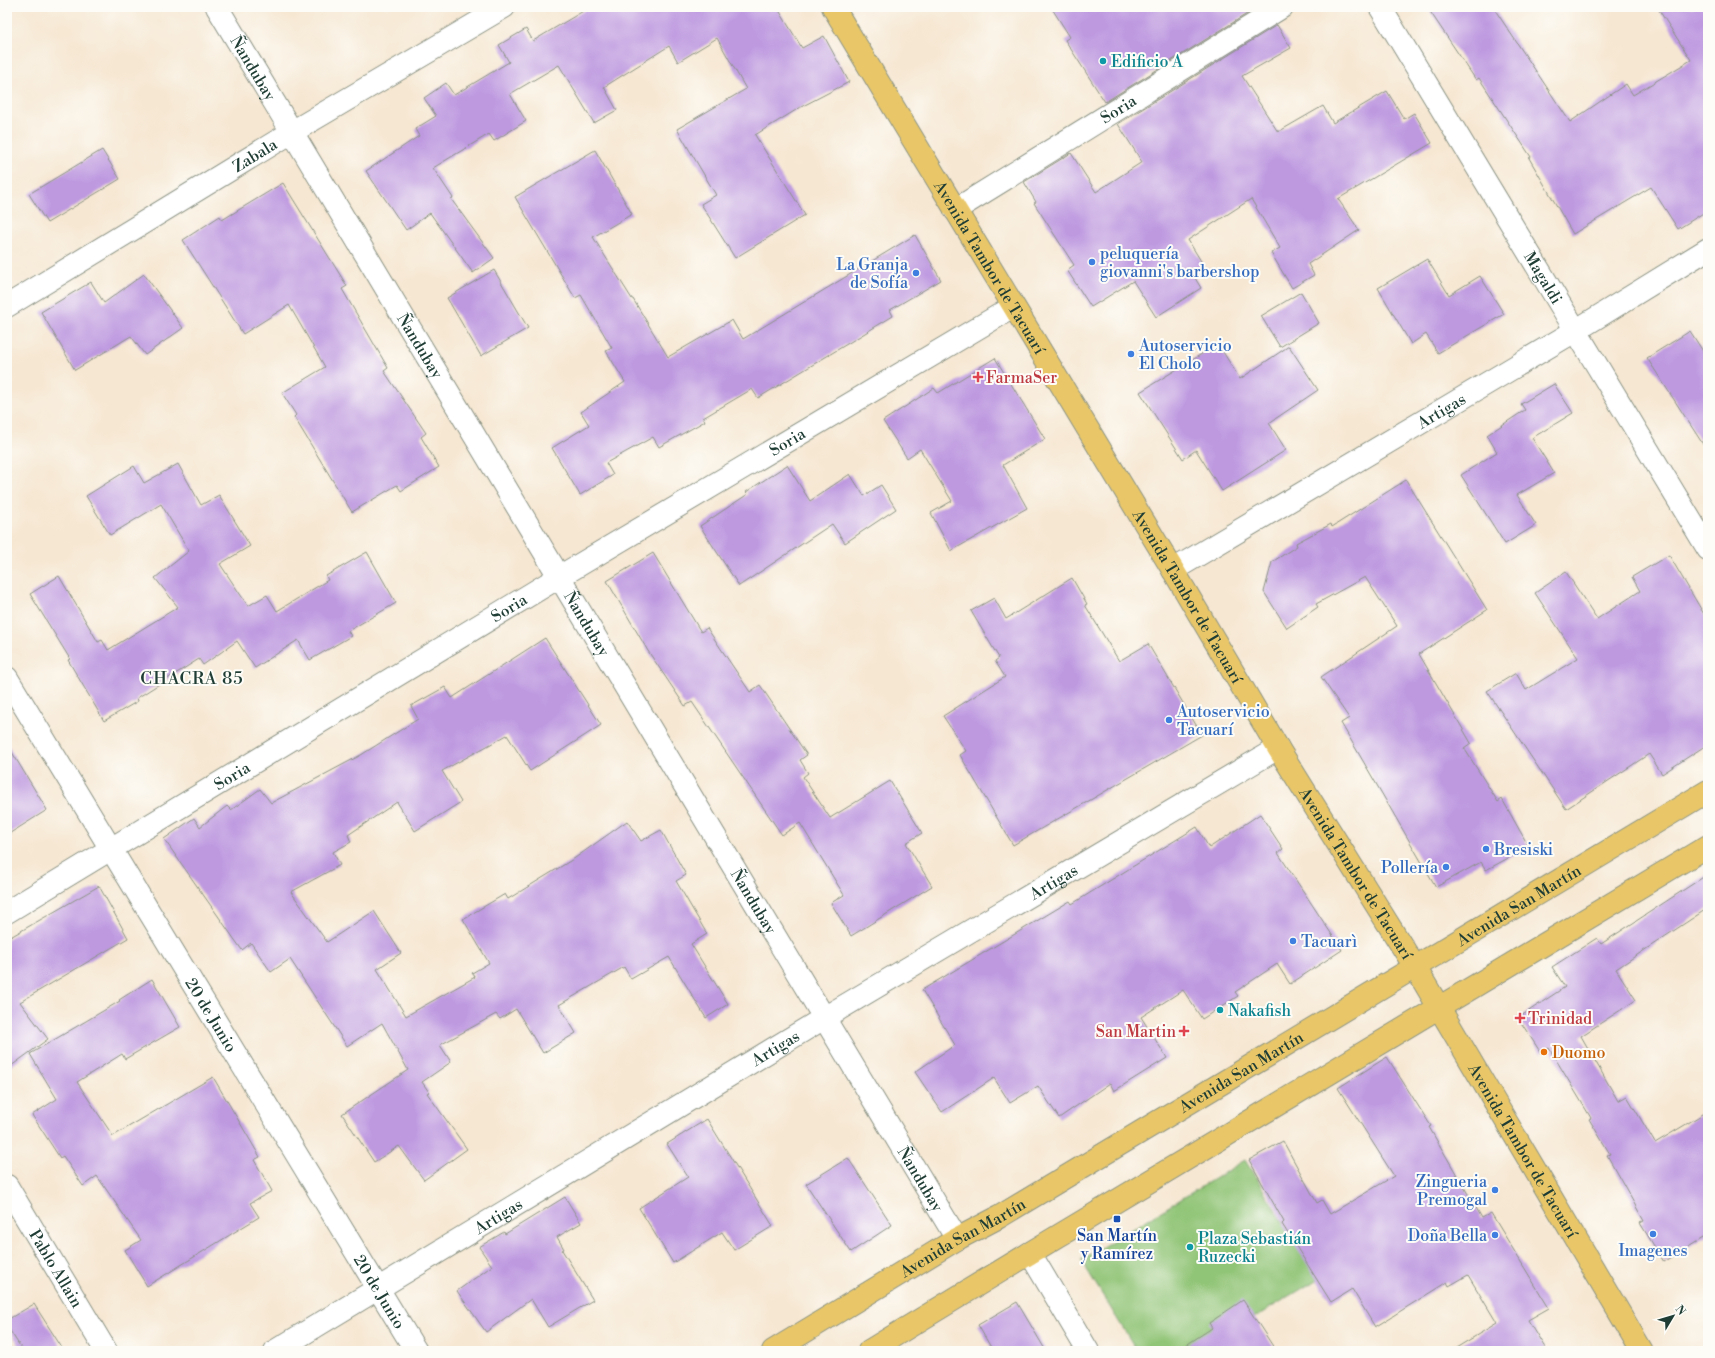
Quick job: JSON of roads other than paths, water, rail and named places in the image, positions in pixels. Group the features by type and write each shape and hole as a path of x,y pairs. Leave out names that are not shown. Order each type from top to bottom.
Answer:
{"main road":[{"name":"Avenida Tambor de Tacuarí","path":"833,7 1013,308 1173,570 1278,748 1415,967 1642,1351"},
{"name":"Avenida San Martín","path":"773,1351 957,1239 999,1218 1708,791"},
{"path":"869,1351 1708,846"}],"street":[{"name":"Ñandubay","path":"217,7 957,1239"},
{"name":"Zabala","path":"7,306 292,132 504,7"},
{"name":"Soria","path":"955,210 1282,7"},
{"name":"Magaldi","path":"1380,7 1708,549"},
{"name":"Artigas","path":"1173,570 1575,331 1708,249"},
{"name":"Soria","path":"7,912 559,577 1013,308"},
{"name":"20 de Junio","path":"7,678 416,1351"},
{"name":"Artigas","path":"275,1351 824,1018 1278,748"},
{"name":"Pablo Allain","path":"7,1186 106,1351"},
{"path":"1030,1253 1088,1351"}],"place":[{"name":"Edificio A","path":"1103,61"},
{"name":"peluquería giovanni's barbershop","path":"1092,262"},
{"name":"La Granja de Sofía","path":"916,273"},
{"name":"Autoservicio El Cholo","path":"1131,354"},
{"name":"FarmaSer","path":"978,377"},
{"name":"Autoservicio Tacuarí","path":"1169,720"},
{"name":"Bresiski","path":"1486,849"},
{"name":"Pollería","path":"1446,867"},
{"name":"Tacuarì","path":"1293,941"},
{"name":"Nakafish","path":"1220,1010"},
{"name":"Trinidad","path":"1520,1018"},
{"name":"San Martin","path":"1184,1031"},
{"name":"Duomo","path":"1544,1052"},
{"name":"Zingueria Premogal","path":"1495,1190"},
{"name":"San Martín y Ramírez","path":"1117,1219"},
{"name":"Imagenes","path":"1653,1234"},
{"name":"Doña Bella","path":"1495,1235"},
{"name":"Plaza Sebastián Ruzecki","path":"1190,1247"}],"district":[{"name":"CHACRA 85","path":"192,678"}]}
